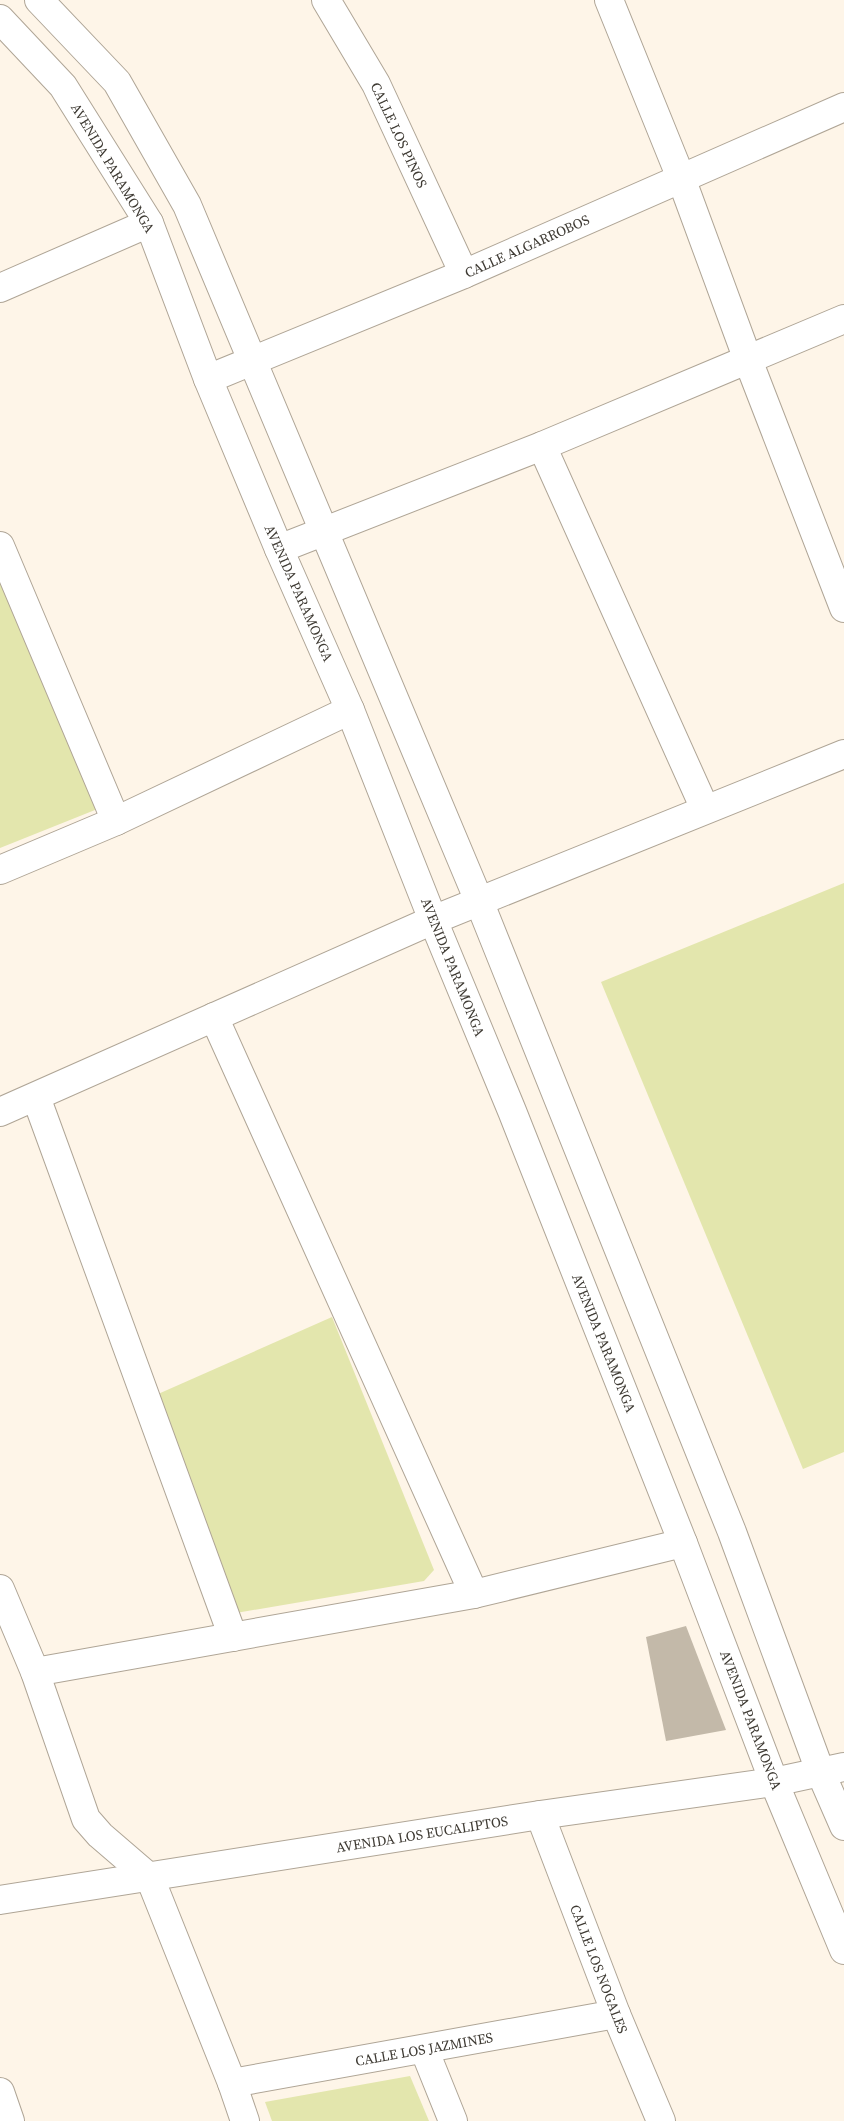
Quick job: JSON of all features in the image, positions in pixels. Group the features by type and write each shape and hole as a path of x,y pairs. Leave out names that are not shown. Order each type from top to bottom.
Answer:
{"street":[{"path":"39,0 117,82 187,205 479,901 732,1532 832,1769 844,1826"},
{"name":"CALLE LOS PINOS","path":"326,0 376,84 464,274"},
{"path":"609,0 681,178 748,360 844,608"},
{"name":"AVENIDA PARAMONGA","path":"0,19 63,86 149,224 208,380 279,549 350,710 432,920 512,1111 683,1543 774,1782 844,1950"},
{"name":"CALLE ALGARROBOS","path":"208,380 464,274 844,107"},
{"path":"0,288 149,224"},
{"path":"279,549 542,446 844,319"},
{"path":"542,446 705,808"},
{"path":"0,546 116,821"},
{"path":"0,870 116,821 350,710"},
{"path":"0,1112 432,920 705,808 844,754"},
{"path":"214,1017 474,1594"},
{"path":"36,1097 233,1637"},
{"path":"35,1672 474,1594 683,1543"},
{"path":"0,1590 35,1672 86,1819 100,1835 150,1878 232,2083 244,2121"},
{"name":"AVENIDA LOS EUCALIPTOS","path":"0,1900 150,1878 540,1815 774,1782 832,1769"},
{"name":"CALLE LOS NOGALES","path":"540,1815 616,2014 661,2121"},
{"name":"CALLE LOS JAZMINES","path":"232,2083 616,2014"},
{"path":"424,2049 453,2121"},
{"path":"0,2092 10,2121"}],"green space":[{"path":"0,580 100,808 0,848"},
{"path":"844,883 844,1452 803,1469 601,982"},
{"path":"332,1317 434,1570 424,1581 236,1613 149,1398"},
{"path":"410,2076 429,2121 272,2121 265,2102"}],"building":[{"path":"686,1626 726,1730 666,1741 646,1637"}]}
